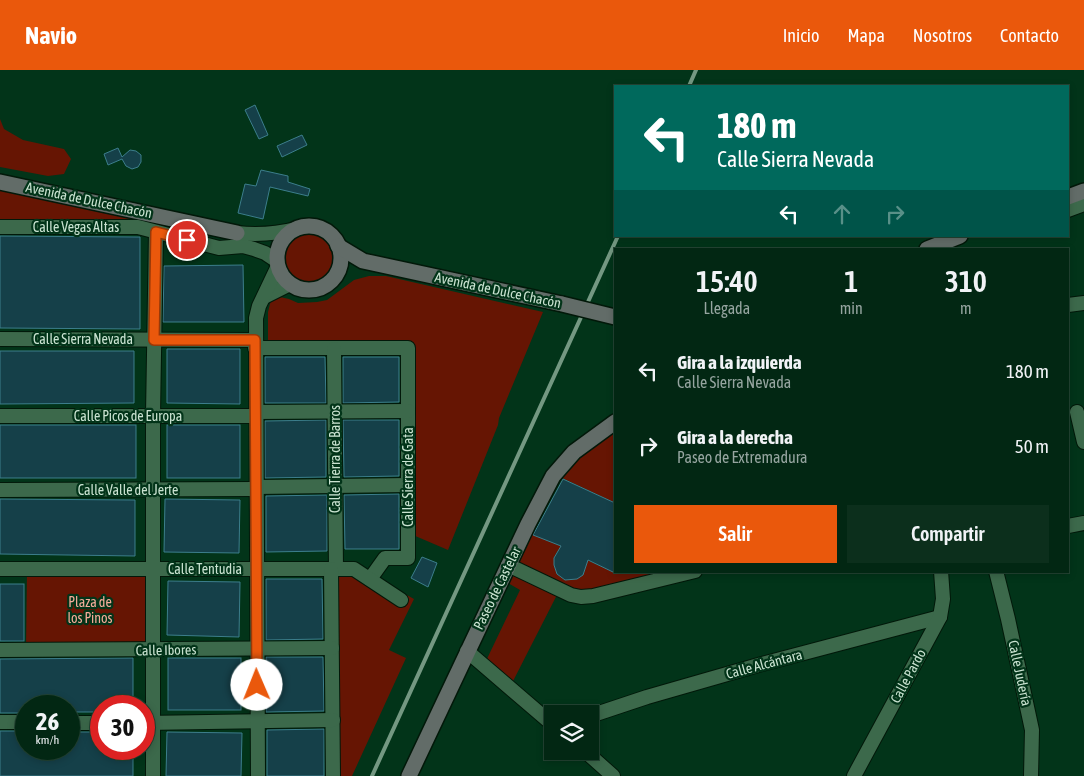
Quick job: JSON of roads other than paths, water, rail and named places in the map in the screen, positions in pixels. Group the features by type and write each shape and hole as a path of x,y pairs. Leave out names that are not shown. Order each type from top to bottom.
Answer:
{"street":[{"name":"Avenida de Dulce Chacón","path":"0,182 156,214 236,233 255,239 270,248 278,261"},
{"path":"1069,197 1084,191"},
{"path":"1069,210 1084,204"},
{"path":"151,695 154,650 154,231 156,214"},
{"path":"258,776 256,318 278,261 281,242 288,234 306,226 316,227 333,237 340,255 340,265 330,282 312,290 302,289 290,284 285,279 278,261"},
{"name":"Calle Vegas Altas","path":"0,228 138,227 219,248 243,246 265,253 278,261"},
{"name":"Avenida de Dulce Chacón","path":"236,233 257,235 296,229"},
{"path":"930,248 957,237"},
{"name":"Avenida de Dulce Chacón","path":"338,246 363,260 382,265 614,317"},
{"name":"Avenida de Dulce Chacón","path":"336,274 364,265 382,265"},
{"path":"263,297 290,284"},
{"path":"1069,305 1084,303"},
{"name":"Calle Sierra Nevada","path":"0,339 154,340 334,348 408,348"},
{"name":"Calle Tierra de Barros","path":"333,776 334,348"},
{"name":"Calle Sierra de Gata","path":"370,579 385,558 408,558 408,348"},
{"name":"Calle Picos de Europa","path":"0,416 408,411"},
{"path":"1076,412 1084,442"},
{"name":"Paseo de Castelar","path":"409,776 508,564 553,476 574,452 614,423"},
{"name":"Calle Valle del Jerte","path":"0,490 408,485"},
{"path":"1069,526 1084,524"},
{"path":"508,564 571,595 581,597 593,596 676,573"},
{"name":"Calle Tentudia","path":"0,569 354,568 401,600"},
{"name":"Calle Pardo","path":"854,776 940,617 943,599 941,573"},
{"name":"Calle Judería","path":"996,573 1032,730 1031,776"},
{"name":"Calle Alcántara","path":"599,713 647,697 762,664 940,617"},
{"name":"Calle Ibores","path":"0,650 332,648"},
{"path":"467,651 544,717"},
{"path":"155,723 333,720"},
{"path":"0,722 15,722"},
{"path":"152,760 154,776"},
{"path":"595,760 613,776"}],"railway":[{"path":"689,85 696,70"},
{"path":"372,776 618,237"}],"park label":[{"name":"Plaza de los Pinos","path":"90,610"}]}
